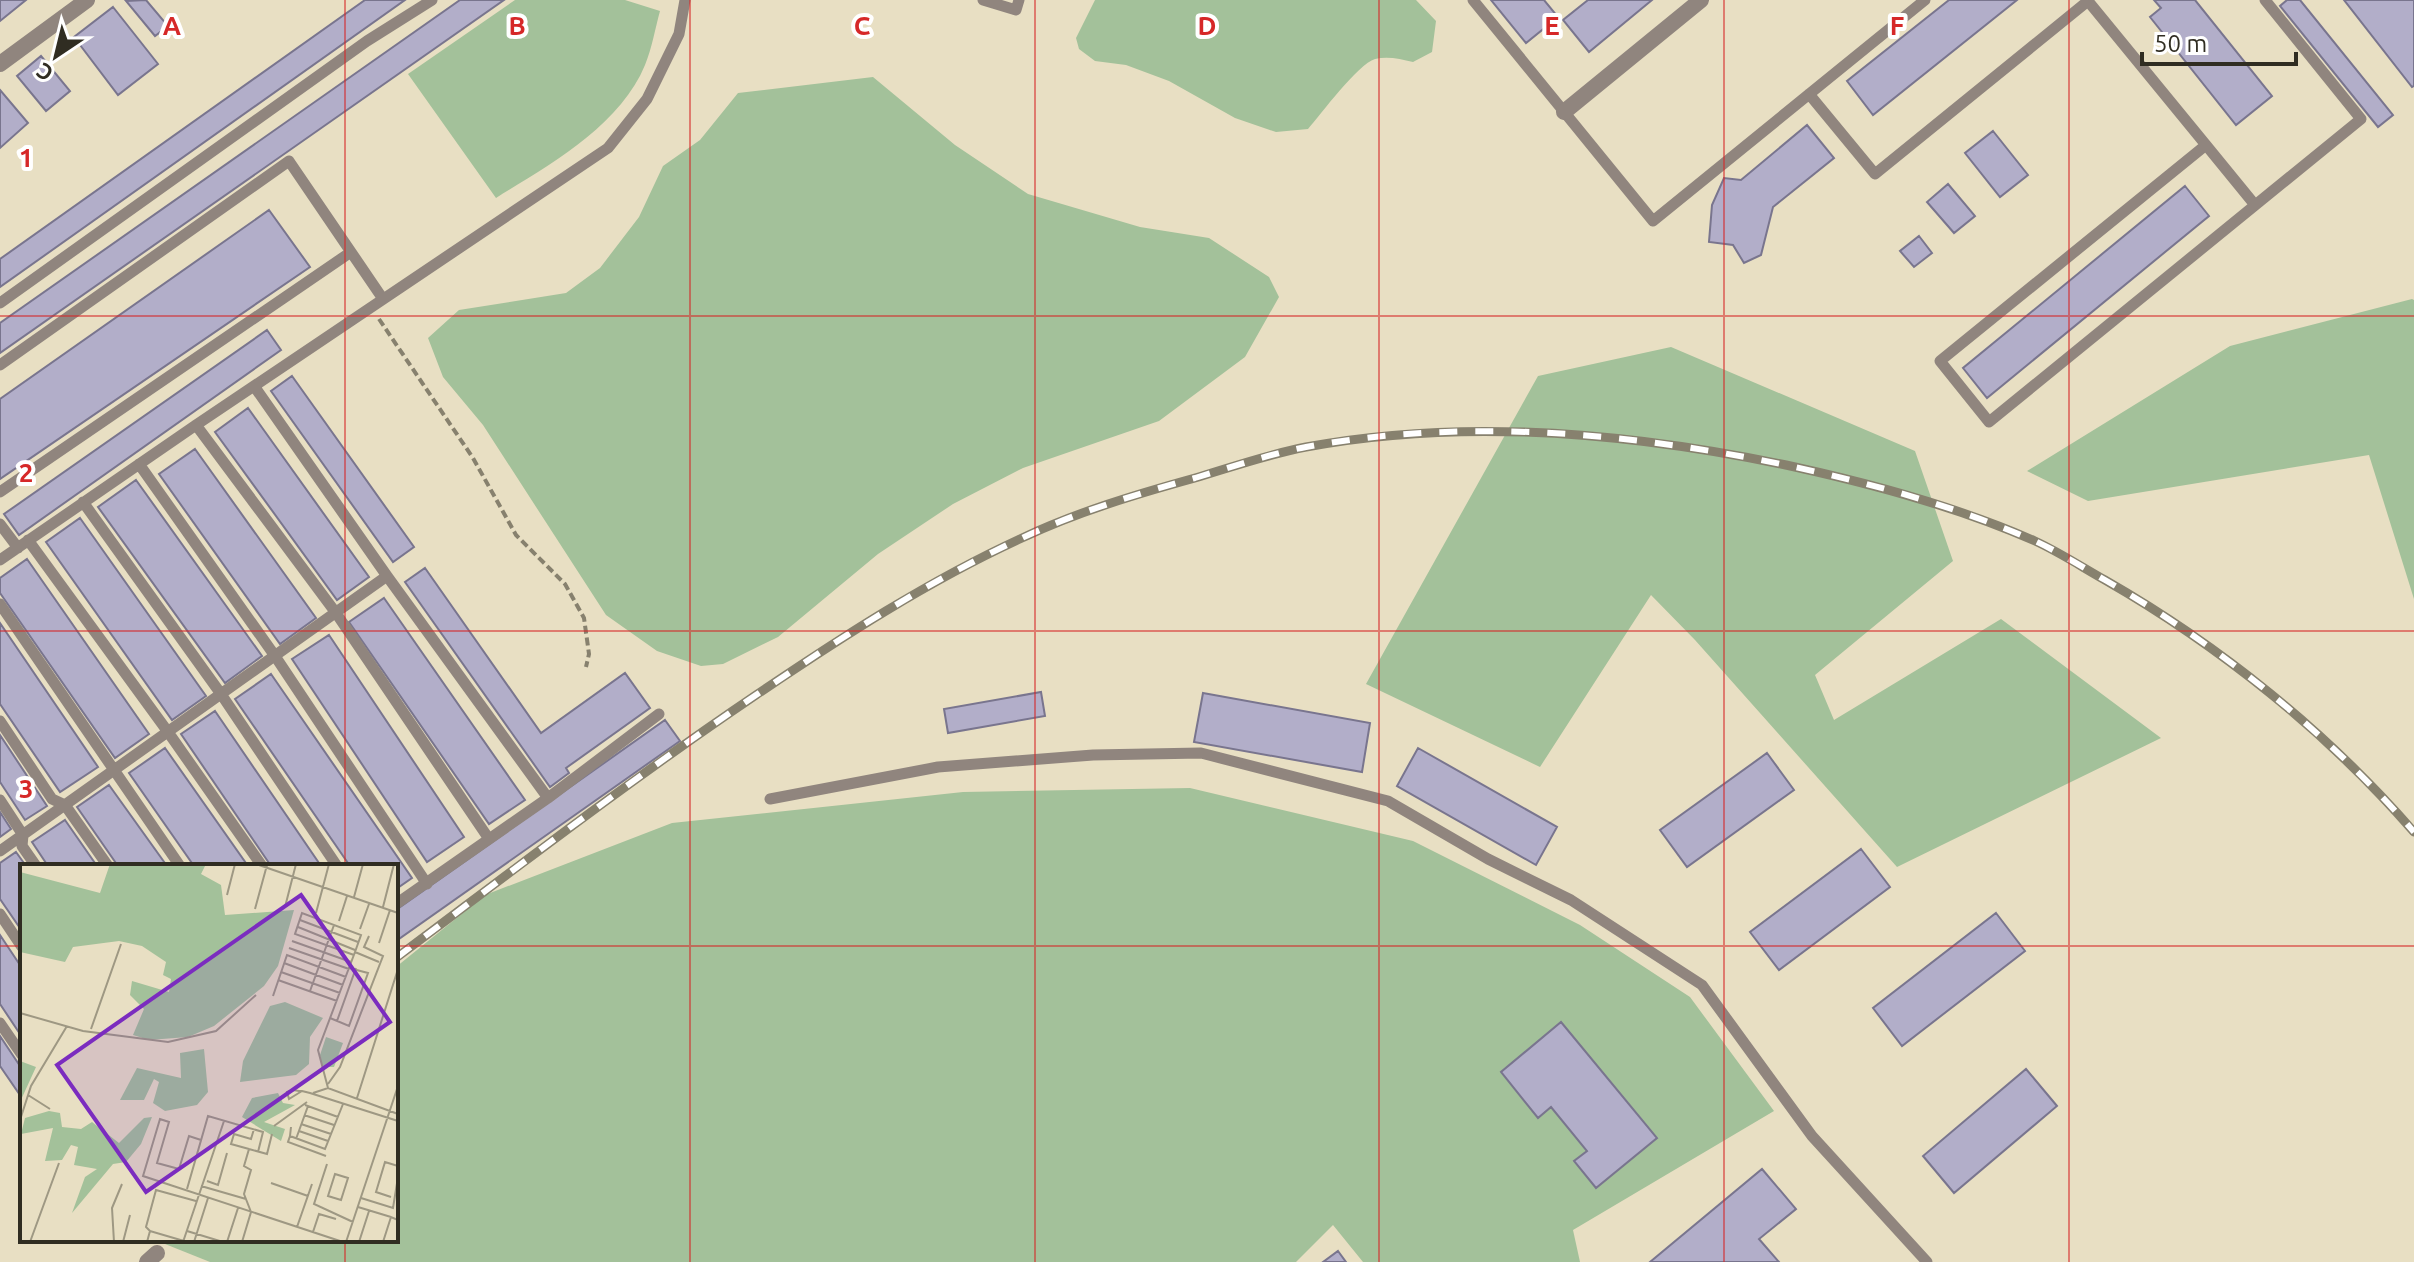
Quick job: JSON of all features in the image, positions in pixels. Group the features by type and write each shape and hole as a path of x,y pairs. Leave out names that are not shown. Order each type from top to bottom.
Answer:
{"street":[{"path":"0,64 87,0"},
{"path":"1564,112 1701,0"}],"lane":[{"path":"0,303 355,49 432,0"},
{"path":"0,560 608,148 647,99 679,34 685,0"},
{"path":"983,0 1016,10 1019,0"},
{"path":"1473,0 1653,221 1925,0"},
{"path":"2206,145 1940,361 1989,422 2361,119 2265,0"},
{"path":"1809,94 1875,174 2088,1 2255,205"},
{"path":"0,365 289,161 383,299"},
{"path":"0,492 351,252"},
{"path":"254,386 548,798"},
{"path":"196,425 336,613 489,839"},
{"path":"139,464 275,656 427,884"},
{"path":"83,502 221,694 336,864"},
{"path":"0,524 23,544 168,732 261,864"},
{"path":"0,851 387,576"},
{"path":"0,604 179,864"},
{"path":"398,903 548,798 659,714"},
{"path":"0,721 52,799 65,805 107,864"},
{"path":"770,799 938,767 1093,755 1201,753 1388,801 1488,859 1571,900 1702,985 1812,1136 1927,1262"},
{"path":"0,800 23,835 22,846 35,864"},
{"path":"0,914 20,944"},
{"path":"0,1023 20,1052"}],"path":[{"path":"370,307 473,458 516,535 565,584 584,618 589,654 586,667"}],"green space":[{"path":"515,0 625,0 660,11 645,65 619,107 560,158 496,198 408,74"},
{"path":"1095,0 1416,0 1436,21 1432,52 1413,62 1375,59 1350,79 1308,129 1276,132 1235,118 1169,81 1126,65 1095,61 1079,49 1076,38"},
{"path":"873,77 955,145 1028,194 1140,227 1209,238 1269,277 1279,297 1245,357 1159,421 1023,468 953,504 878,554 778,637 723,664 701,666 657,651 606,615 483,425 443,377 428,338 459,310 566,293 600,268 639,217 663,166 700,140 738,93"},
{"path":"2412,299 2414,599 2369,455 2088,501 2027,471 2230,346"},
{"path":"1671,347 1915,451 1953,561 1815,675 1834,720 2001,619 2161,738 1897,867 1695,640 1651,595 1540,767 1366,684 1538,376"},
{"path":"1190,788 1413,841 1580,925 1690,997 1774,1111 1573,1230 1580,1262 1363,1262 1333,1225 1296,1262 210,1262 160,1242 398,1242 398,965 485,895 672,823 963,792"}],"building":[{"path":"0,0 26,0 0,21"},
{"path":"146,0 168,26 155,36 126,1"},
{"path":"365,0 405,0 0,287 0,259"},
{"path":"460,0 504,0 0,353 0,323"},
{"path":"1491,0 1544,0 1558,17 1526,43"},
{"path":"1588,0 1652,0 1589,52 1563,20"},
{"path":"1949,0 2017,0 1873,115 1847,81"},
{"path":"2154,0 2195,0 2272,96 2236,125 2150,17 2161,8"},
{"path":"2287,0 2300,0 2393,115 2378,127 2280,6"},
{"path":"2344,0 2414,0 2414,86 2412,87"},
{"path":"113,7 158,64 118,95 74,37"},
{"path":"41,56 70,91 46,111 17,76"},
{"path":"0,90 28,123 0,148"},
{"path":"1807,125 1834,158 1773,207 1761,255 1744,263 1733,245 1709,242 1712,205 1724,178 1741,180"},
{"path":"1993,131 2028,175 2000,197 1965,153"},
{"path":"1948,184 1975,216 1954,233 1927,202"},
{"path":"2185,186 2209,216 1987,398 1963,368"},
{"path":"269,210 310,267 0,479 0,399"},
{"path":"1919,236 1932,253 1914,267 1900,251"},
{"path":"267,330 281,350 19,535 4,514"},
{"path":"292,376 414,547 393,562 271,391"},
{"path":"248,408 369,577 337,600 215,432"},
{"path":"195,449 316,618 280,644 159,474"},
{"path":"136,480 262,656 225,683 98,507"},
{"path":"80,518 206,696 172,720 46,542"},
{"path":"27,559 149,734 115,758 0,593 0,578"},
{"path":"425,568 541,733 625,673 650,708 566,768 569,773 550,787 405,582"},
{"path":"384,598 525,800 489,824 349,622"},
{"path":"0,623 98,767 60,792 0,704"},
{"path":"329,635 464,837 427,862 292,659"},
{"path":"271,674 412,878 398,888 398,864 349,864 235,699"},
{"path":"1041,692 1045,716 948,733 944,709"},
{"path":"1203,693 1370,723 1362,772 1194,742"},
{"path":"215,711 320,864 270,864 181,734"},
{"path":"665,720 680,741 398,940 398,909"},
{"path":"0,735 47,806 25,820 0,782"},
{"path":"165,748 247,864 193,864 129,773"},
{"path":"1418,748 1557,827 1536,865 1397,786"},
{"path":"1767,753 1794,790 1687,867 1660,830"},
{"path":"109,785 166,864 117,864 77,807"},
{"path":"0,812 11,829 0,837"},
{"path":"65,820 96,864 47,864 32,842"},
{"path":"1861,849 1890,887 1779,970 1750,932"},
{"path":"16,852 25,864 20,864 20,928 0,899 0,863"},
{"path":"1996,913 2025,951 1902,1046 1873,1008"},
{"path":"0,935 20,965 20,1034 0,1004"},
{"path":"1561,1022 1657,1138 1596,1188 1574,1161 1587,1151 1551,1107 1538,1118 1501,1072"},
{"path":"0,1036 20,1066 20,1095 0,1066"},
{"path":"2026,1069 2057,1106 1954,1193 1923,1156"},
{"path":"1762,1169 1796,1209 1759,1239 1779,1262 1650,1262"},
{"path":"1338,1251 1346,1262 1323,1262"}],"railway":[{"path":"398,957 710,726 886,611 987,555 1086,512 1264,457 1367,438 1428,433 1551,433 1674,445 1735,455 1887,489 2006,529 2044,545 2105,580 2230,662 2345,760 2414,832"}]}
